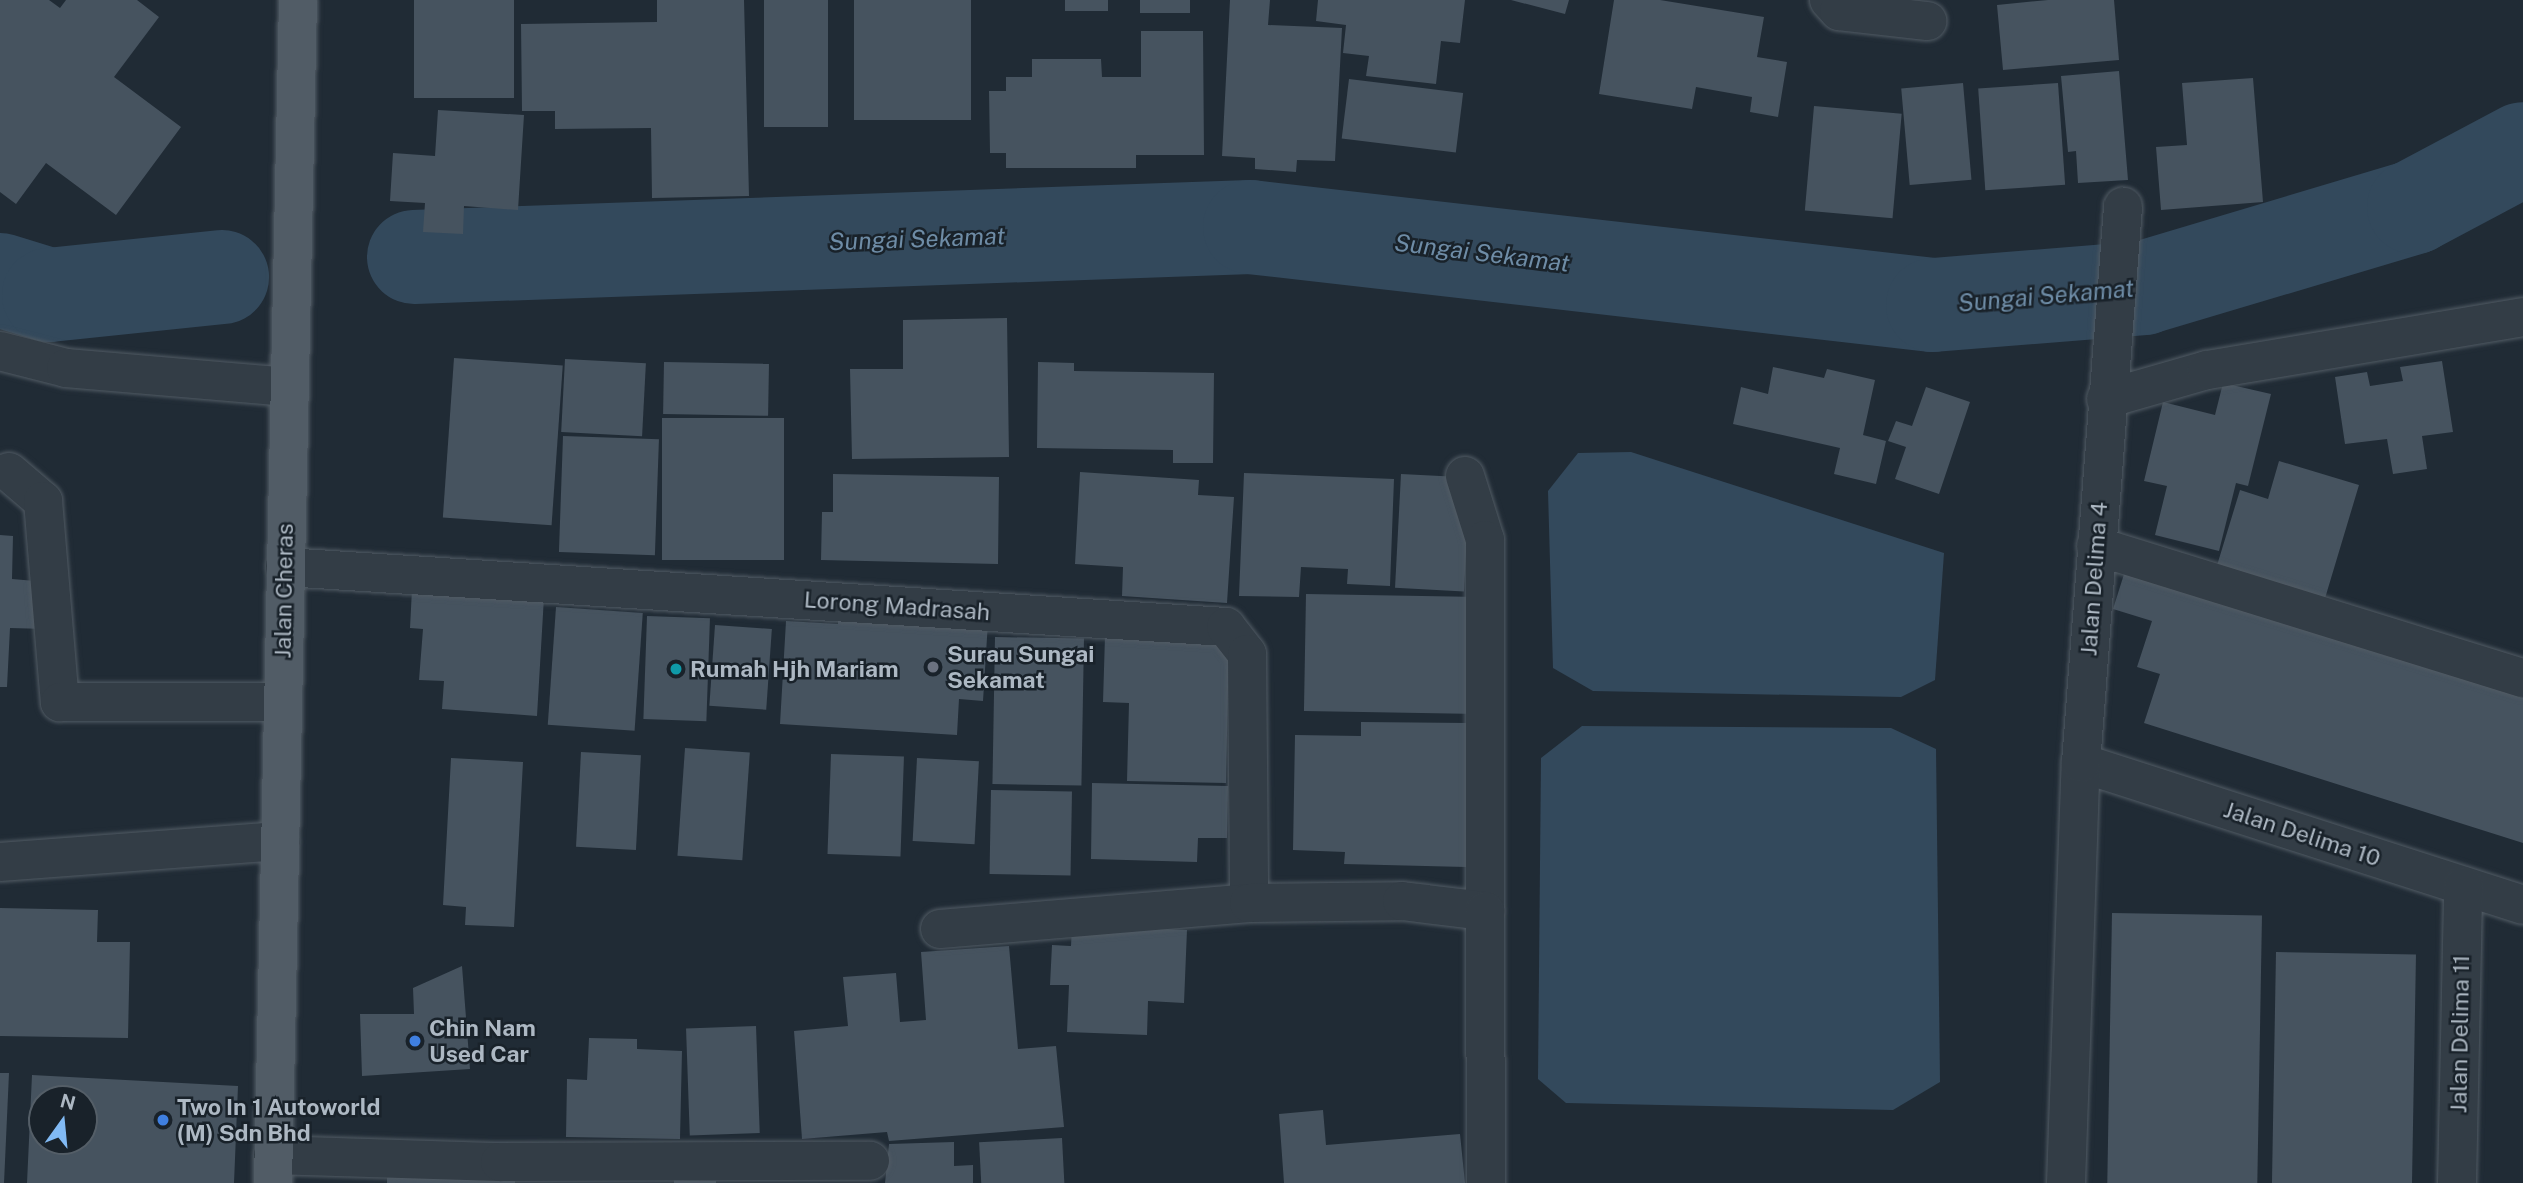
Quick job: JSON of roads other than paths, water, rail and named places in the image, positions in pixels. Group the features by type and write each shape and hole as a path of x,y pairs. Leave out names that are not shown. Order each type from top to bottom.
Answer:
{"main road":[{"name":"Jalan Cheras","path":"273,1169 298,0"}],"street":[{"path":"1829,0 1839,11 1927,21"},
{"name":"Jalan Delima 4","path":"2066,1183 2081,763 2106,399 2115,339 2123,207"},
{"path":"2106,399 2207,369 2523,317"},
{"path":"0,351 66,368 288,387"},
{"path":"9,472 43,501 60,702 282,702"},
{"path":"1465,476 1485,540 1486,1183"},
{"path":"2096,546 2523,678"},
{"name":"Lorong Madrasah","path":"285,567 1226,627 1247,654 1249,903"},
{"name":"Jalan Delima 10","path":"2081,763 2523,905"},
{"path":"0,862 280,841"},
{"name":"Jalan Delima 11","path":"2458,1183 2463,886"},
{"path":"940,929 1249,903 1402,901 1485,911"},
{"path":"273,1169 500,1161 870,1161"}],"water":[{"path":"1631,452 1944,553 1935,680 1901,697 1593,691 1553,668 1548,491 1578,453"},
{"path":"1582,726 1891,728 1936,749 1940,1082 1893,1110 1566,1103 1538,1079 1541,758"}],"waterway":[{"name":"Sungai Sekamat","path":"414,257 1250,227 1933,305 2143,288 2414,207 2523,149"},
{"name":"Sungai Sekamat","path":"0,280 49,295 222,277"}],"place":[{"name":"Surau Sungai Sekamat","path":"933,667"},
{"name":"Rumah Hjh Mariam","path":"676,669"},
{"name":"Chin Nam Used Car","path":"415,1041"},
{"name":"Two In 1 Autoworld (M) Sdn Bhd","path":"163,1120"}]}
